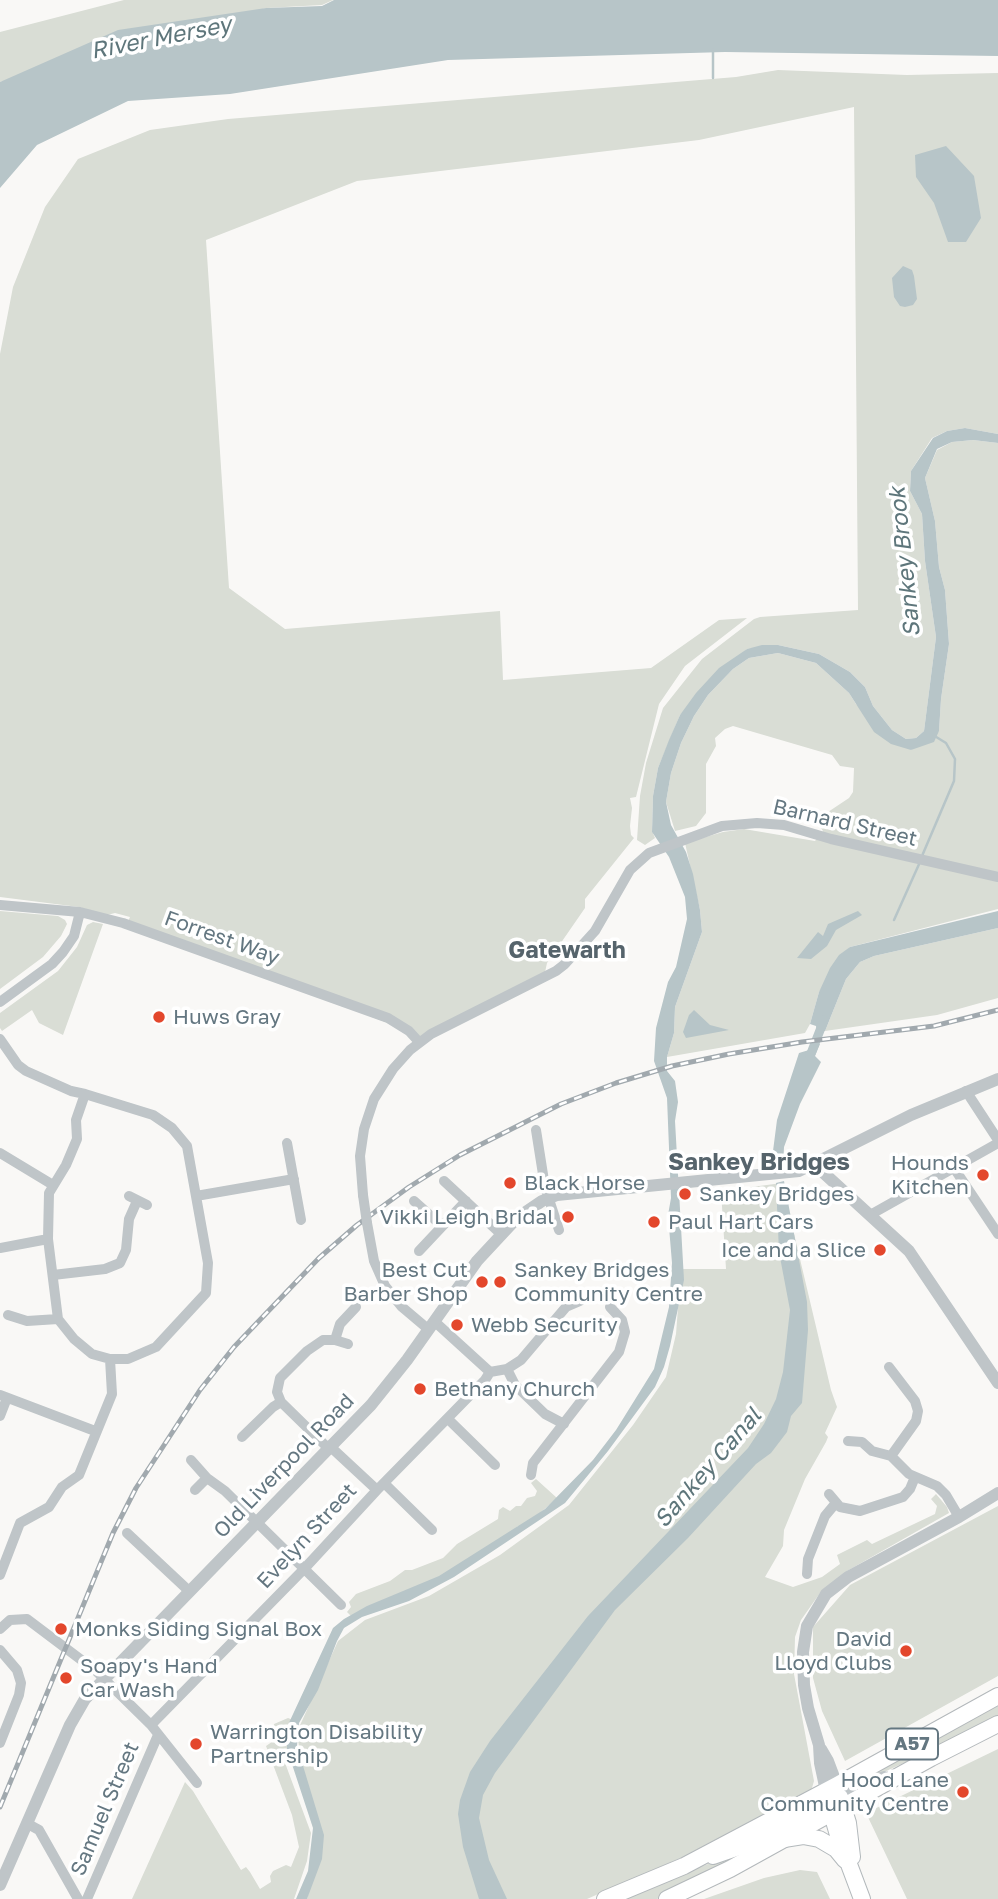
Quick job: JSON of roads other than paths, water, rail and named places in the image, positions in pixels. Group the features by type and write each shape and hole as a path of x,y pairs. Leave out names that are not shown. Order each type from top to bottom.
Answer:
{"main road":[{"name":"A57","path":"667,1899 730,1869 783,1839 834,1799 998,1696"},
{"name":"A57","path":"605,1899 931,1758 998,1724"},
{"path":"834,1799 851,1842 853,1870 862,1899"},
{"path":"783,1839 803,1836 825,1842 836,1849 853,1870"}],"street":[{"name":"Barnard Street","path":"490,1373 431,1325 402,1307 385,1286 374,1261 363,1195 360,1156 368,1116 374,1099 393,1069 419,1042 447,1024 556,971 595,931 636,863 662,848 730,825 784,825 915,859 998,877"},
{"name":"Forrest Way","path":"0,905 80,912 123,923 388,1018 409,1031 419,1042"},
{"path":"0,1002 52,964 63,952 74,936 80,912"},
{"path":"1,1041 18,1066 26,1071 59,1086 85,1094 153,1115 172,1128 187,1146 208,1263 206,1293 156,1347 128,1359 110,1359 92,1354 74,1339 58,1319 48,1239 49,1193 66,1165 77,1139 76,1119 85,1094"},
{"name":"Old Liverpool Road","path":"0,1885 79,1708 104,1678 331,1449 371,1405 477,1261 517,1218 549,1198 578,1192 674,1185 799,1171 894,1123 998,1079"},
{"path":"870,1215 998,1141 966,1091"},
{"path":"536,1130 545,1187 559,1230"},
{"path":"287,1143 302,1220"},
{"path":"0,1153 53,1185"},
{"path":"815,1165 898,1240 920,1265 997,1380"},
{"path":"954,1168 998,1234"},
{"path":"196,1196 294,1179"},
{"path":"443,1181 501,1234"},
{"path":"53,1275 105,1269 120,1263 126,1251 129,1219 138,1200"},
{"path":"414,1201 442,1226"},
{"path":"419,1251 466,1201"},
{"path":"0,1248 48,1239"},
{"path":"490,1373 508,1369 528,1353 566,1307 580,1301"},
{"path":"531,1475 533,1463 619,1352 625,1332 622,1320 613,1310 625,1303"},
{"path":"335,1340 340,1324 356,1307"},
{"path":"560,1314 570,1322"},
{"path":"8,1315 27,1321 58,1319"},
{"path":"348,1344 323,1340 315,1345 280,1378 277,1392 281,1402 331,1449 432,1530"},
{"path":"0,1575 20,1523 50,1507 62,1487 79,1475 112,1394 110,1359"},
{"path":"889,1367 915,1401 918,1411 916,1421 891,1455"},
{"path":"508,1369 516,1386 545,1414 564,1424"},
{"name":"Evelyn Street","path":"151,1725 490,1373"},
{"path":"0,1416 4,1397 95,1431"},
{"path":"242,1437 281,1402"},
{"path":"448,1419 495,1465"},
{"path":"847,1442 862,1442 872,1451 891,1455 905,1471 942,1491 959,1517"},
{"path":"191,1460 341,1605"},
{"path":"829,1494 835,1504 846,1510 860,1511 907,1494 915,1476"},
{"path":"195,1490 207,1478"},
{"path":"834,1799 820,1763 819,1745 808,1708 802,1666 807,1626 815,1609 833,1588 857,1571 959,1517 998,1493"},
{"path":"808,1575 808,1559 825,1516 835,1504"},
{"path":"127,1533 142,1540 189,1591"},
{"path":"0,1538 12,1543"},
{"path":"0,1629 4,1624 27,1619 104,1678 151,1725 197,1783"},
{"path":"0,1650 17,1670 21,1683 0,1744"},
{"name":"Samuel Street","path":"87,1899 158,1735"},
{"path":"28,1824 39,1830 78,1899"}],"water":[{"name":"River Mersey","path":"334,0 998,0 998,56 725,52 448,60 230,94 128,101 37,145 0,188 0,82 118,30 266,8 322,6"},
{"path":"946,146 974,176 981,218 966,242 948,242 934,203 916,177 915,155"},
{"path":"903,266 912,270 917,299 913,305 905,307 900,306 894,297 892,278"},
{"name":"Sankey Brook","path":"965,428 998,434 998,443 973,440 952,442 937,449 925,478 935,521 939,567 945,590 949,644 939,731 934,742 911,750 891,744 874,732 849,693 816,663 778,653 749,658 733,669 708,695 681,743 671,773 666,802 671,825 686,852 693,874 702,932 675,1007 674,1033 667,1057 667,1071 675,1081 678,1102 675,1121 684,1280 664,1367 655,1387 565,1503 454,1577 409,1601 362,1617 344,1628 318,1690 299,1723 297,1746 324,1835 322,1859 307,1899 296,1899 308,1871 313,1828 287,1749 287,1727 333,1628 367,1606 439,1576 545,1509 593,1460 616,1430 654,1369 669,1307 672,1263 668,1215 671,1198 667,1098 654,1061 656,1028 668,982 676,967 687,919 685,897 669,857 652,832 653,796 658,768 680,715 719,668 747,649 778,645 819,654 850,672 865,687 873,706 892,730 906,739 916,738 924,731 936,637 925,561 922,514 910,491 911,471 933,438 947,431"},
{"path":"858,911 862,915 836,930 827,946 811,959 797,958 818,932 823,936 828,924"},
{"path":"998,911 998,928 874,956 860,962 846,979 825,1031 817,1032 816,1026 810,1024 819,992 830,968 839,955 850,947"},
{"path":"694,1010 710,1025 729,1030 686,1038 683,1032 689,1015"},
{"path":"820,1044 815,1056 821,1062 800,1104 784,1147 783,1166 774,1167 777,1120 799,1053 809,1050 811,1045"},
{"path":"784,1181 807,1302 808,1330 802,1403 791,1416 787,1432 771,1453 756,1464 688,1538 615,1610 495,1773 483,1795 479,1818 489,1860 507,1899 479,1899 463,1847 458,1814 470,1772 490,1741 588,1616 748,1448 776,1399 783,1372 790,1310 779,1252 776,1183"}],"waterway":[{"path":"713,50 713,78"},
{"name":"Sankey Canal","path":"922,856 954,781 955,759 946,743 933,735"},
{"name":"Sankey Canal","path":"894,920 920,862"},
{"name":"Sankey Canal","path":"810,1056 824,1020"}],"railway":[{"path":"0,1807 113,1533 136,1488 200,1390 234,1347 319,1258 357,1225 409,1187 460,1155 561,1104 616,1083 672,1066 729,1054 934,1026 998,1010"}],"place":[{"name":"Huws Gray","path":"159,1017"},
{"name":"Hounds Kitchen","path":"983,1175"},
{"name":"Black Horse","path":"510,1183"},
{"name":"Sankey Bridges","path":"685,1194"},
{"name":"Vikki Leigh Bridal","path":"568,1217"},
{"name":"Paul Hart Cars","path":"654,1222"},
{"name":"Ice and a Slice","path":"880,1250"},
{"name":"Best Cut Barber Shop","path":"482,1282"},
{"name":"Sankey Bridges Community Centre","path":"500,1282"},
{"name":"Webb Security","path":"457,1325"},
{"name":"Bethany Church","path":"420,1389"},
{"name":"Monks Siding Signal Box","path":"61,1629"},
{"name":"David Lloyd Clubs","path":"906,1651"},
{"name":"Soapy's Hand Car Wash","path":"66,1678"},
{"name":"Warrington Disability Partnership","path":"196,1744"},
{"name":"Hood Lane Community Centre","path":"963,1792"}],"district":[{"name":"Gatewarth","path":"567,951"},
{"name":"Sankey Bridges","path":"759,1162"}]}
